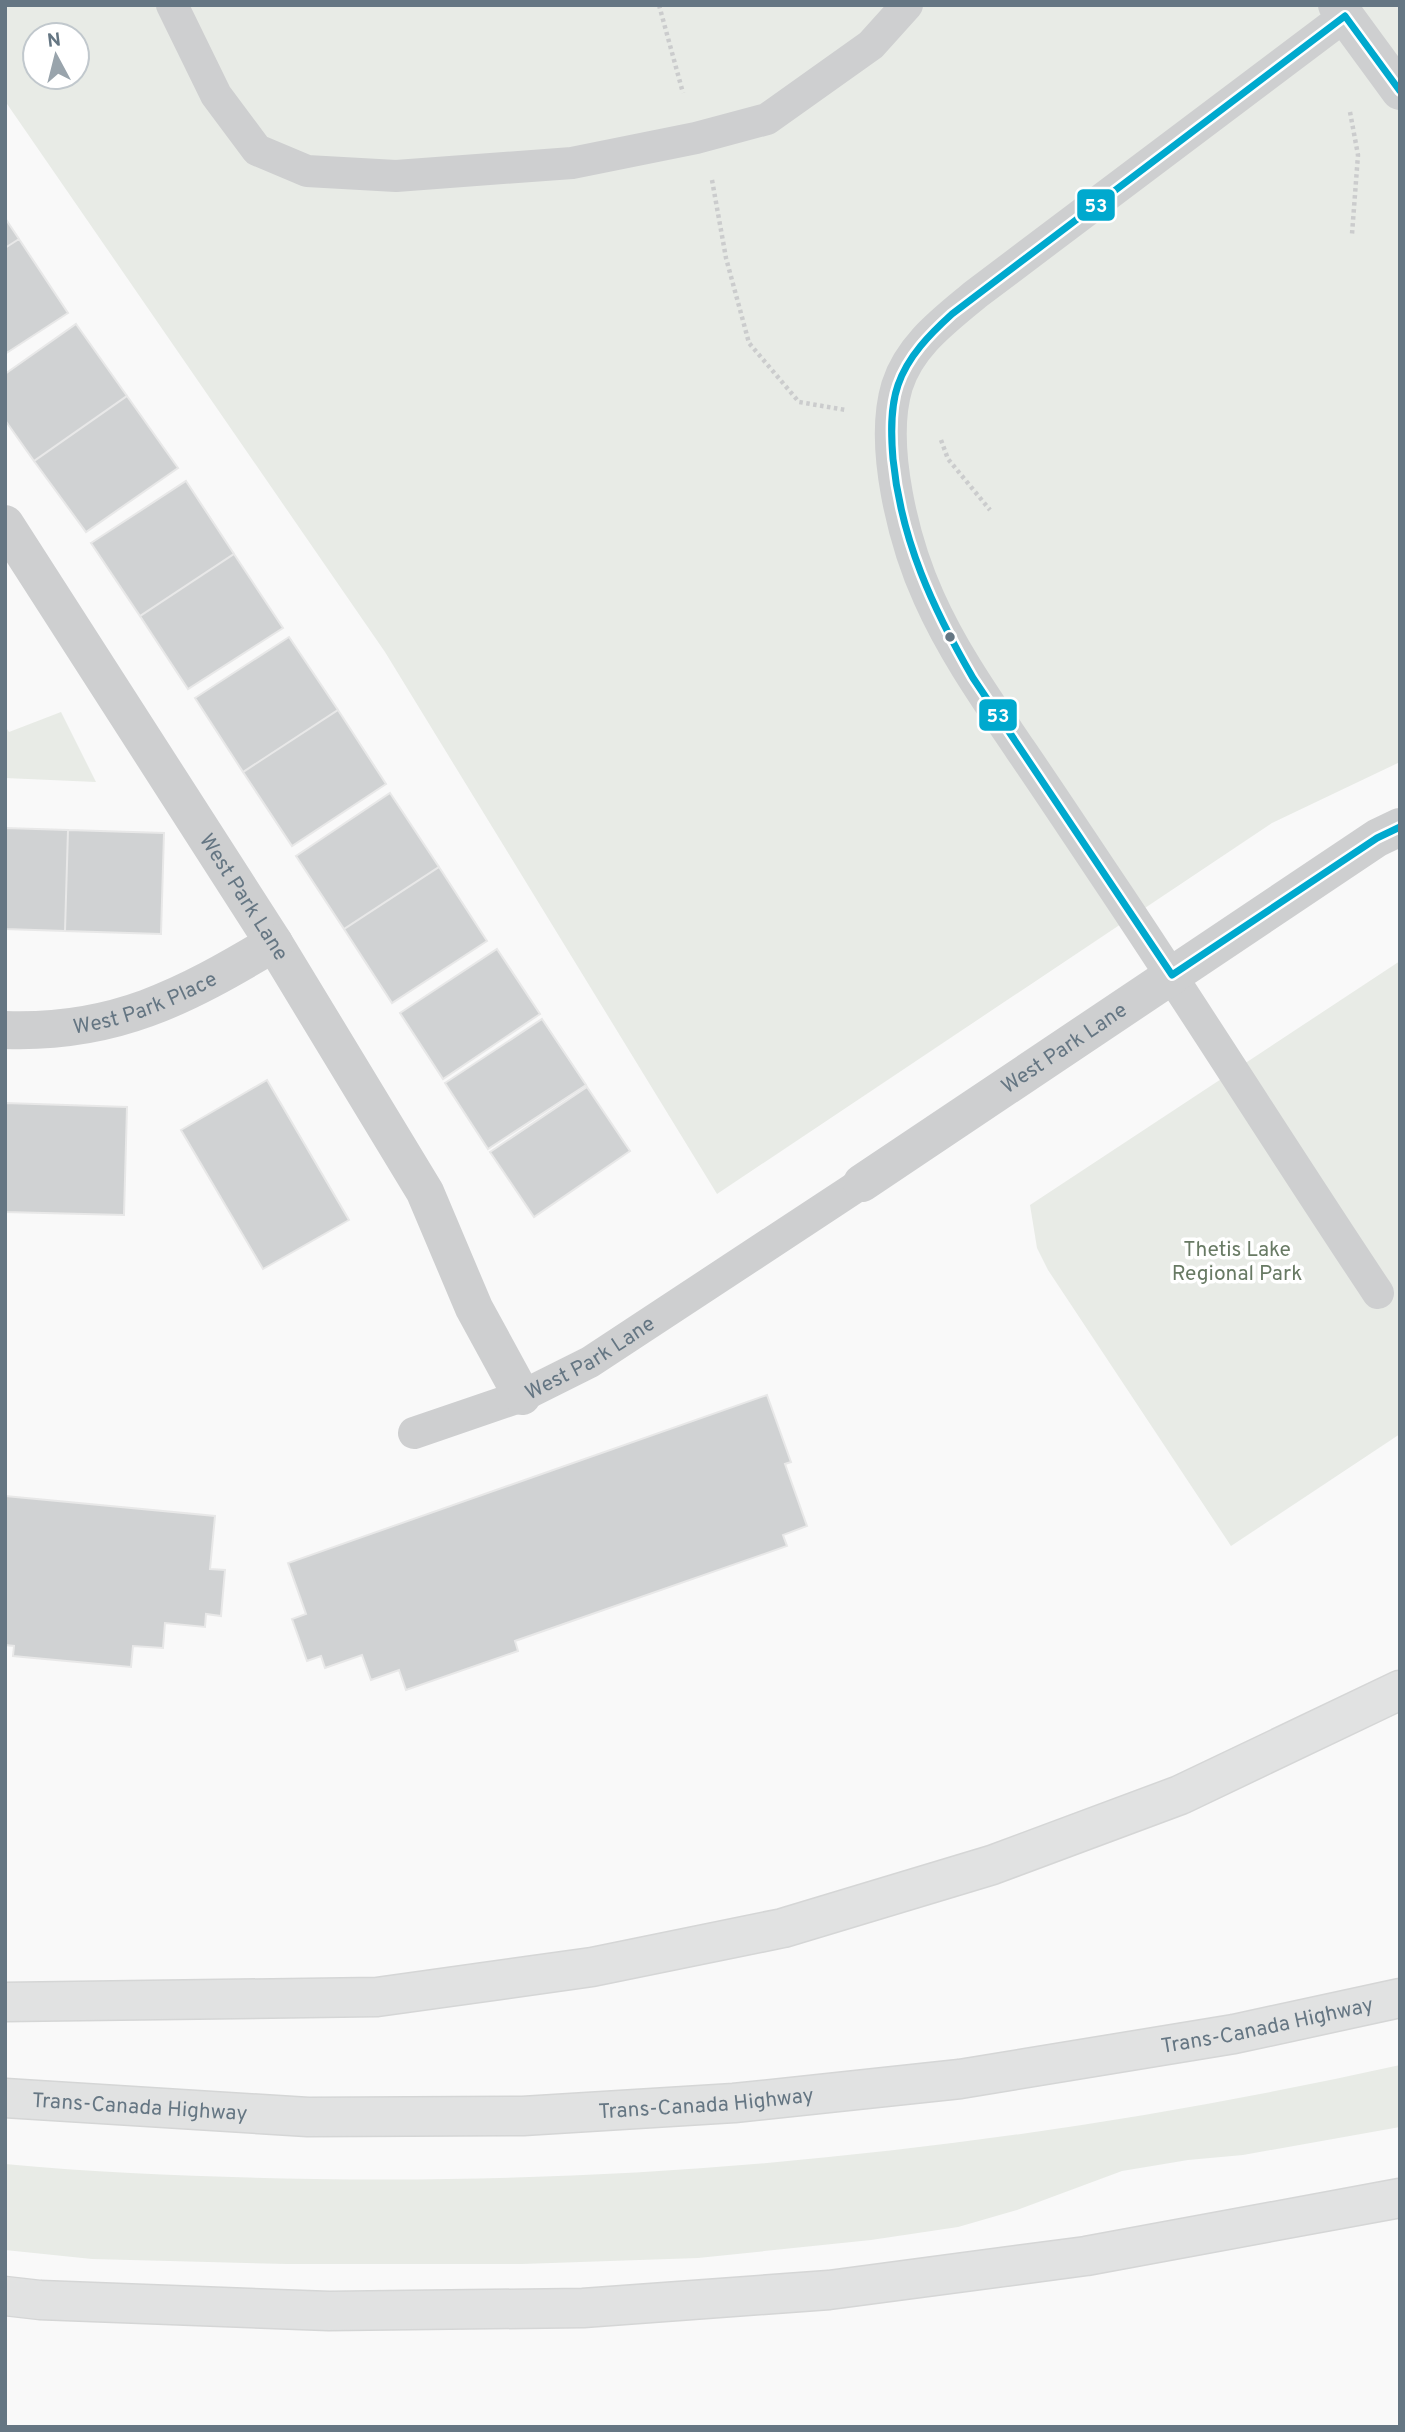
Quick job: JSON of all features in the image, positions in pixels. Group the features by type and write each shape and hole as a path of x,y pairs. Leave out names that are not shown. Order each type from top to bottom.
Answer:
{"highway":[{"path":"5,2002 377,1997 592,1967 783,1928 992,1865 1180,1795 1400,1690"},
{"name":"Trans-Canada Highway","path":"5,2098 308,2117 523,2116 734,2103 960,2079 1234,2034 1400,1998"},
{"path":"5,2296 329,2311 583,2308 829,2290 1086,2256 1400,2197"}],"street":[{"path":"1341,11 1400,91"},
{"name":"West Park Lane","path":"5,524 274,943 425,1192 474,1308 522,1396"},
{"name":"West Park Lane","path":"862,1183 1377,838 1400,827"},
{"name":"West Park Place","path":"5,1030 33,1031 76,1027 129,1015 177,998 274,943"}],"lane":[{"path":"172,5 216,95 257,150 307,171 396,176 572,163 696,138 767,119 871,45 907,5"},
{"path":"1341,11 928,334 909,361 897,387 892,419 892,472 902,516 929,597 968,671 1172,975 1378,1293"},
{"name":"West Park Lane","path":"522,1396 590,1362 862,1183"},
{"path":"414,1433 522,1396"}],"path":[{"path":"659,5 696,138 708,157 726,258 749,343 799,402 929,425 939,435 948,459 990,510"},
{"path":"1348,105 1358,155 1352,234"}],"green space":[{"path":"5,5 1400,5 1400,762 1272,823 717,1194 385,652 5,101"},
{"path":"61,712 96,782 5,778 5,726 9,732"},
{"name":"Thetis Lake Regional Park","path":"1400,961 1400,1434 1231,1546 1048,1270 1037,1248 1030,1205"},
{"path":"1400,2065 1400,2127 1243,2155 1188,2160 1122,2171 1017,2210 958,2227 871,2240 698,2258 522,2264 287,2264 92,2259 5,2250 5,2164 160,2174 315,2179 589,2175 725,2166 861,2154 1131,2117"}],"building":[{"path":"5,218 19,239 5,248"},
{"path":"19,239 68,313 5,354 5,248"},
{"path":"76,324 127,396 34,461 5,420 5,374"},
{"path":"127,396 178,468 86,532 34,461"},
{"path":"186,481 234,554 140,616 91,543"},
{"path":"234,554 283,628 188,689 140,616"},
{"path":"289,637 338,710 243,772 195,698"},
{"path":"338,710 386,784 292,846 243,772"},
{"path":"390,793 439,867 344,929 296,856"},
{"path":"5,828 68,830 65,931 5,929"},
{"path":"68,830 164,833 161,934 65,931"},
{"path":"439,867 487,941 392,1003 344,929"},
{"path":"497,949 540,1014 443,1079 400,1013"},
{"path":"542,1019 586,1085 488,1149 445,1083"},
{"path":"267,1080 349,1220 263,1269 181,1130"},
{"path":"587,1087 630,1151 534,1217 490,1152"},
{"path":"5,1103 127,1107 124,1215 5,1212"},
{"path":"767,1395 791,1462 785,1464 807,1526 783,1535 787,1546 515,1641 518,1651 406,1690 399,1670 371,1680 362,1655 325,1668 321,1656 307,1661 292,1619 306,1614 288,1563"},
{"path":"5,1496 215,1516 210,1569 225,1570 221,1616 206,1614 205,1627 165,1623 163,1648 133,1646 131,1667 13,1656 14,1646 5,1645"}],"transit line":[{"name":"53","path":"1345,16 1400,91"},
{"name":"53","path":"1172,975 973,678 932,600 903,518 893,459 892,412 902,374 928,338 952,314 1345,16"},
{"name":"53","path":"1172,975 1377,838 1400,827"}]}
